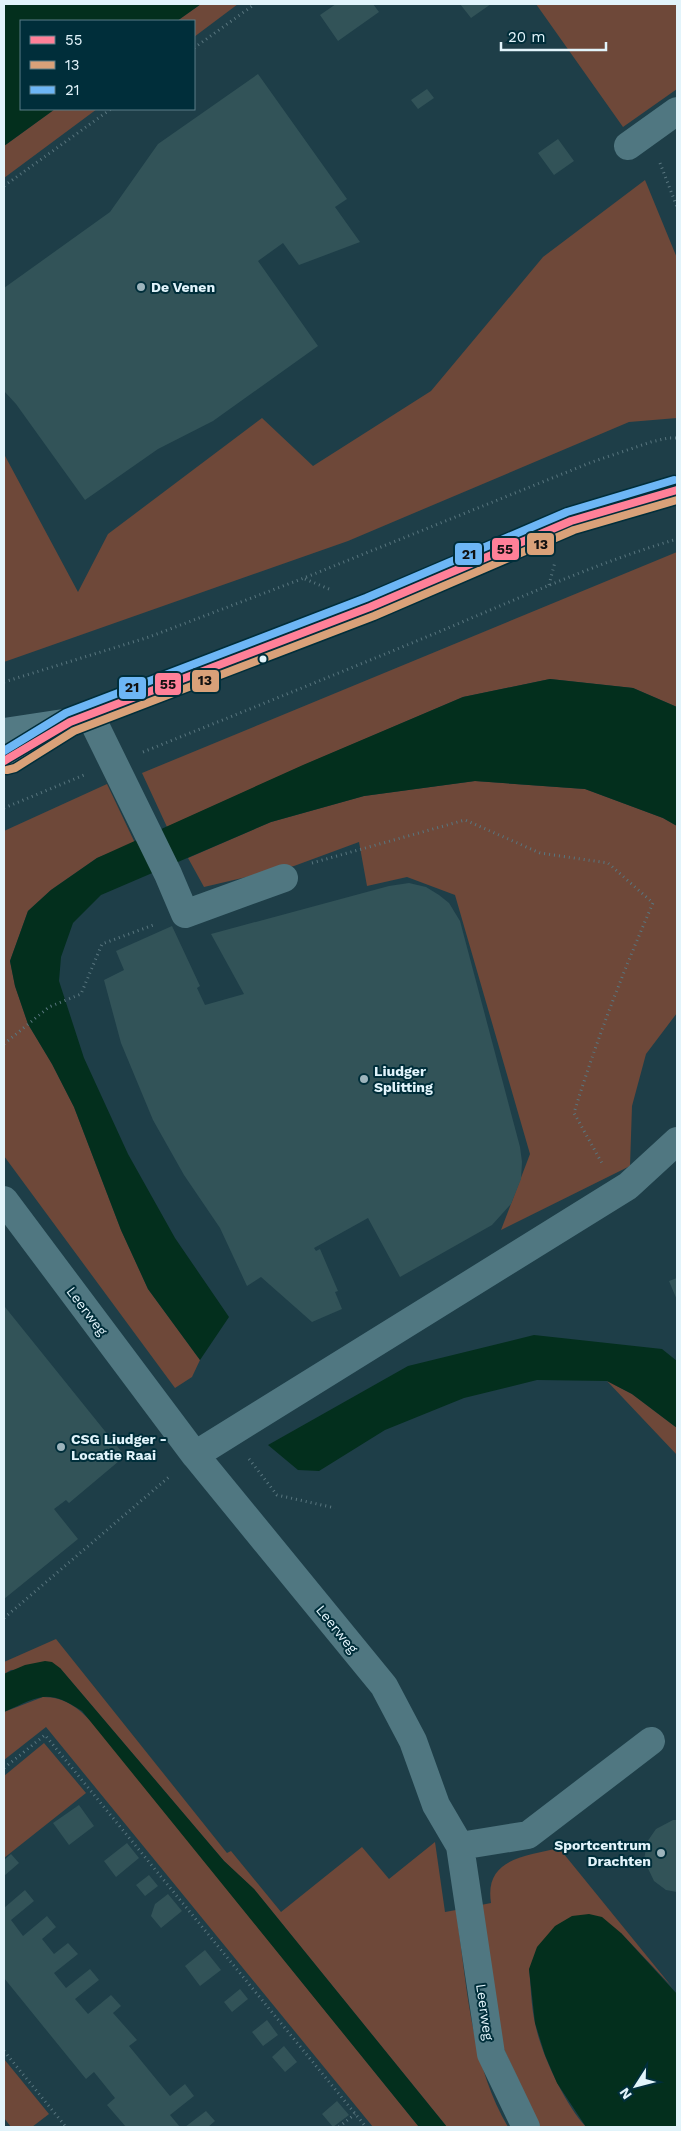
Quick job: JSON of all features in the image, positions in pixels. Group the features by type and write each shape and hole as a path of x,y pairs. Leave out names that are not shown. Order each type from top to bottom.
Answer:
{"main road":[{"path":"4,762 80,718 370,607 571,521 677,490"},
{"path":"4,732 80,718"}],"street":[{"path":"638,139 677,111"},
{"path":"80,718 113,764 144,824 185,914 284,878"},
{"path":"195,1455 628,1186 677,1141"},
{"name":"Leerweg","path":"4,1200 195,1455 384,1686 414,1741 436,1805 460,1846 491,2054 526,2127"},
{"path":"460,1846 528,1835 651,1741"}],"path":[{"path":"195,47 255,4"},
{"path":"4,186 109,110"},
{"path":"638,139 677,207"},
{"path":"4,682 149,637 304,578 592,462 652,442 677,438"},
{"path":"4,808 266,704 549,585 649,547 677,539"},
{"path":"284,878 313,862 465,820 540,853 608,863 653,903 625,966 588,1067 574,1113 618,1192"},
{"path":"4,1044 49,1007 81,994 102,944 185,914"},
{"path":"229,1433 277,1494 335,1508"},
{"path":"4,1618 195,1455"},
{"path":"4,1768 45,1735 366,2127"},
{"path":"4,2050 66,2127"},
{"path":"339,2127 355,2114"}],"shaded area":[{"path":"4,4 201,4 178,20 20,20 20,110 54,110 4,146"},
{"path":"201,4 238,4 195,36 195,20 178,20"},
{"path":"536,4 677,4 677,89 623,127"},
{"path":"54,110 96,110 4,178 4,146"},
{"path":"645,180 677,258 677,418 629,422 348,541 4,662 4,454 78,592 108,534 262,418 313,466 431,391 543,257"},
{"path":"677,552 677,707 633,688 550,679 463,697 304,765 167,827 142,773"},
{"path":"550,679 633,688 677,707 677,826 663,818 585,789 475,781 364,796 271,822 101,895 73,923 61,957 59,981 84,1058 128,1154 175,1238 229,1317 200,1360 148,1289 121,1230 74,1107 52,1064 28,1024 15,986 10,961 28,911 51,890 97,858 303,765 463,697"},
{"path":"475,781 585,789 663,818 677,826 677,1013 646,1054 632,1106 630,1166 501,1230 530,1154 455,895 407,877 367,886 359,842 294,866 204,887 188,858 271,822 364,796"},
{"path":"107,784 135,843 97,858 51,890 28,911 10,961 15,986 28,1024 52,1064 74,1107 121,1230 148,1289 200,1360 192,1377 175,1388 4,1156 4,831"},
{"path":"534,1335 662,1349 677,1361 677,1428 632,1394 607,1381 537,1380 464,1398 385,1430 319,1471 298,1470 268,1445 408,1366"},
{"path":"607,1381 632,1394 677,1428 677,1455"},
{"path":"56,1639 227,1853 231,1851 281,1912 362,1847 389,1879 435,1842 445,1912 456,1910 467,1994 478,2049 485,2076 495,2102 508,2127 447,2127 254,1889 224,1861 60,1668 11,1670 4,1674 4,1662"},
{"path":"45,1661 52,1662 60,1668 224,1861 254,1889 447,2127 419,2127 82,1711 60,1699 43,1697 4,1712 4,1674 25,1665"},
{"path":"43,1697 66,1702 85,1715 96,1727 419,2127 373,2127 46,1727 4,1760 4,1712"},
{"path":"44,1743 86,1793 4,1858 4,1776"},
{"path":"559,1848 672,1987 621,1933 529,1969 534,2016 538,2035 548,2063 562,2092 586,2127 540,2127 503,2047 481,1905 491,1903 491,1888 494,1877 501,1868 521,1857"},
{"path":"589,1914 602,1917 621,1933 677,1994 677,2127 586,2127 557,2083 545,2055 535,2023 529,1969 537,1947 555,1926 572,1916"},
{"path":"4,2059 49,2114 32,2127 11,2127 4,2118"}],"building":[{"path":"336,4 373,4 379,12 338,41 320,15"},
{"path":"460,4 491,4 471,18"},
{"name":"De Venen","path":"258,74 347,199 335,207 360,242 299,265 283,243 258,261 318,346 213,421 158,449 85,500 16,404 4,391 4,288 110,212 158,144"},
{"path":"427,89 434,98 418,109 411,100"},
{"path":"558,139 574,161 554,175 538,153"},
{"path":"409,883 426,887 439,895 449,903 460,921 520,1147 522,1162 521,1179 511,1204 492,1225 400,1277 368,1218 314,1248 316,1251 320,1249 338,1291 335,1292 342,1309 312,1322 261,1277 247,1286 220,1228 184,1175 153,1120 121,1043 104,980 124,970 116,951 172,926 200,986 197,988 205,1005 244,994 211,934 389,886"},
{"path":"677,1278 677,1300 669,1281"},
{"name":"CSG Liudger - Locatie Raai","path":"4,1308 125,1456 69,1503 66,1500 54,1509 78,1539 4,1599"},
{"path":"79,1805 94,1826 69,1845 53,1823"},
{"name":"Sportcentrum Drachten","path":"673,1820 677,1820 677,1892 666,1890 654,1881 644,1860 647,1842 656,1829"},
{"path":"127,1843 139,1858 116,1877 104,1861"},
{"path":"11,1854 19,1863 4,1876 4,1860"},
{"path":"149,1875 158,1886 145,1896 136,1885"},
{"path":"25,1890 34,1901 11,1920 23,1936 47,1916 56,1927 42,1939 54,1954 68,1943 78,1954 54,1973 66,1988 90,1969 99,1980 75,1999 88,2014 111,1995 121,2006 113,2013 137,2040 129,2046 170,2096 185,2084 194,2096 170,2115 180,2127 126,2127 107,2105 115,2098 94,2072 86,2079 4,1978 4,1908"},
{"path":"168,1894 182,1911 161,1928 151,1916 155,1904"},
{"path":"205,1950 221,1970 200,1986 185,1966"},
{"path":"240,1989 248,1999 232,2012 224,2002"},
{"path":"267,2020 278,2035 263,2046 252,2032"},
{"path":"284,2046 297,2062 285,2072 272,2057"},
{"path":"337,2101 349,2115 333,2127 322,2114"},
{"path":"206,2111 215,2121 208,2127 185,2127"}],"transit line":[{"name":"21","path":"4,751 66,713 366,598 567,512 674,480"},
{"name":"55","path":"4,761 70,722 370,607 571,521 677,490"},
{"name":"13","path":"7,770 15,768 74,731 374,616 574,530 677,500"}],"place":[{"name":"De Venen","path":"141,287"},
{"name":"Liudger Splitting","path":"364,1079"},
{"name":"CSG Liudger - Locatie Raai","path":"61,1447"},
{"name":"Sportcentrum Drachten","path":"661,1853"}]}
